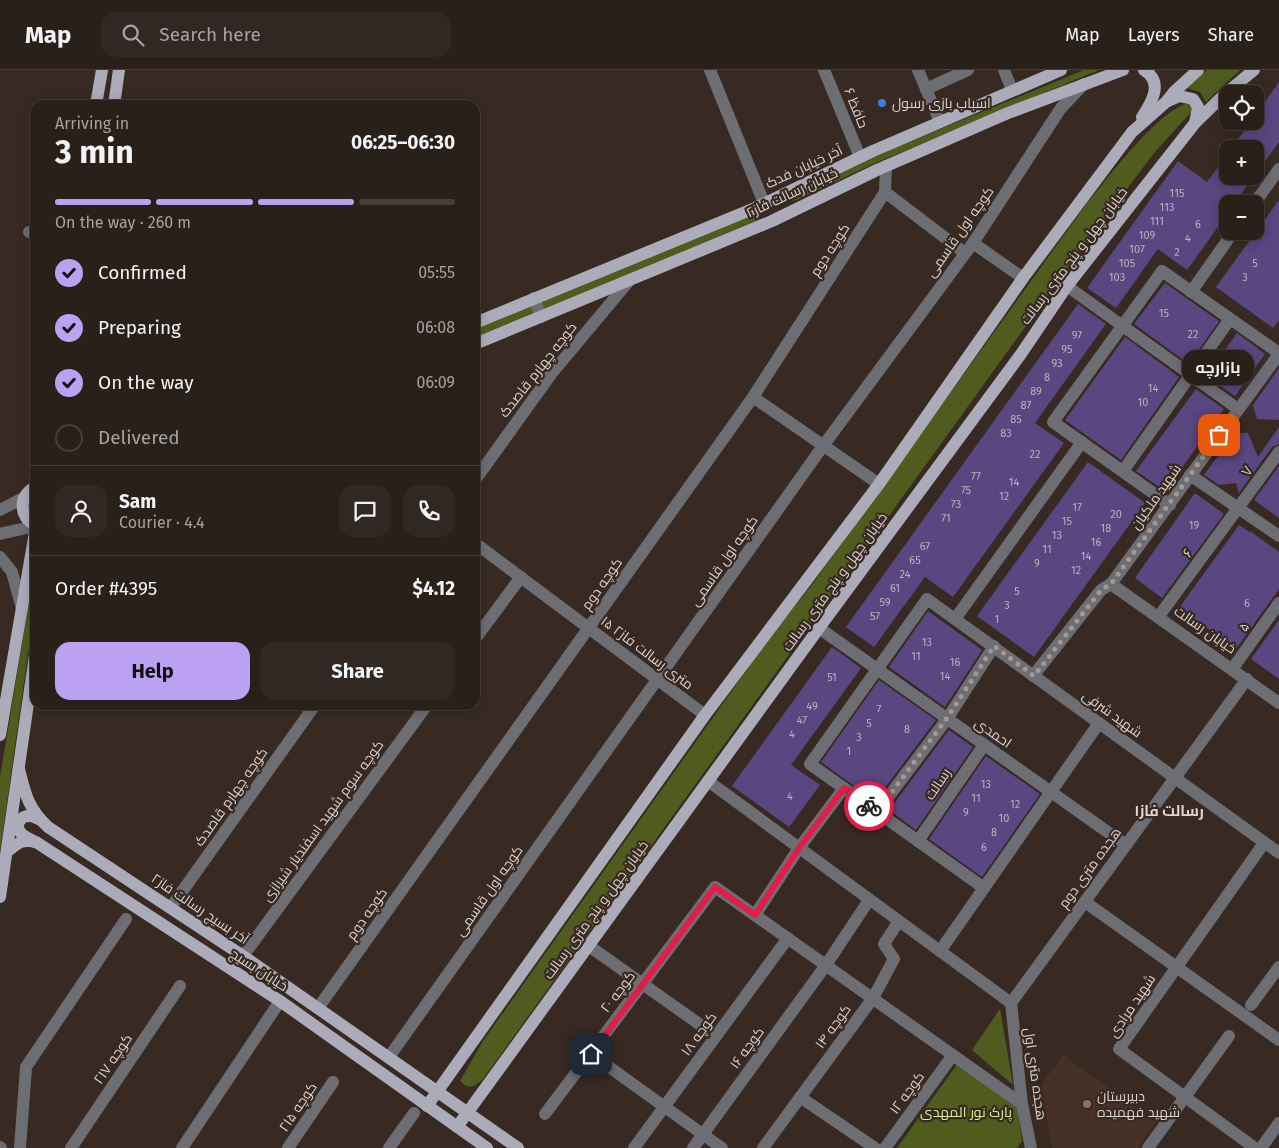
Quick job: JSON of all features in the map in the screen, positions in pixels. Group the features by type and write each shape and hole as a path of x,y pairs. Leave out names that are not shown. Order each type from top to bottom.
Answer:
{"main road":[{"path":"97,100 102,70"},
{"path":"115,100 119,70"},
{"name":"آخر خیابان فدک","path":"772,220 764,203 873,151 1061,70"},
{"name":"خیابان رسالت فاز۲","path":"480,342 772,220 886,166 1008,113 1123,70"},
{"path":"1132,132 1152,103 1156,83 1151,74 1144,70"},
{"name":"خیابان چهل و پنج متری رسالت","path":"427,1106 705,715 878,484 1024,278 1132,132 1198,70"},
{"name":"خیابان چهل و پنج متری رسالت","path":"457,1127 819,628 1021,354 1067,286 1195,123 1225,94 1254,70"},
{"path":"1166,102 1179,96 1193,99 1198,107 1195,123"},
{"name":"خیابان رسالت فاز۲","path":"480,322 764,203"},
{"path":"30,491 24,497 23,512 30,521"},
{"path":"0,734 30,562"},
{"path":"0,897 30,690"},
{"name":"آخر بسیج رسالت فاز۲","path":"19,768 25,796 41,820 243,956 438,1092"},
{"name":"خیابان بسیج","path":"41,820 29,816 23,817 19,821 20,833 280,1001 487,1148"},
{"path":"8,851 18,842 26,840 36,842"},
{"path":"438,1092 518,1148"}],"street":[{"path":"710,70 764,203"},
{"name":"حافظ ۶","path":"824,70 860,157"},
{"path":"918,70 940,122"},
{"path":"926,89 968,70"},
{"path":"1004,70 1012,90"},
{"name":"کوچه اول قاسمی","path":"389,1057 823,446 969,248 1061,108 1084,84"},
{"path":"886,166 885,192 969,248 1024,278"},
{"path":"1260,195 1279,169"},
{"name":"کوچه دوم","path":"318,1008 753,397 885,192"},
{"path":"1191,292 1228,240"},
{"path":"1170,505 1054,422 1162,271 1279,354"},
{"name":"کوچه چهارم قاصدک","path":"480,473 552,373 629,281"},
{"path":"1067,286 1238,409"},
{"path":"534,298 541,317"},
{"path":"1123,471 1192,376 1230,319"},
{"name":"شهید ملکیان","path":"1034,676 1101,590 1111,584 1279,354"},
{"path":"753,397 878,484"},
{"path":"955,619 1082,442"},
{"name":"۷","path":"1240,508 1279,452"},
{"path":"1190,475 1279,536"},
{"path":"0,510 24,497"},
{"name":"۶","path":"1159,616 1240,508"},
{"path":"0,534 30,526"},
{"name":"۱۵ متری رسالت فاز۲","path":"480,547 705,715"},
{"path":"0,557 12,572 22,609"},
{"path":"480,632 521,577"},
{"name":"خیابان رسالت","path":"1111,584 1233,668 1279,703"},
{"name":"شهید شرفی","path":"877,669 927,599 1279,853"},
{"name":"۵","path":"1233,668 1279,603"},
{"name":"احمدی","path":"819,628 1126,845"},
{"path":"877,812 947,718 994,646"},
{"path":"877,669 810,764 984,888"},
{"name":"هجده متری دوم","path":"1011,1003 1247,678"},
{"name":"کوچه چهارم قاصدک","path":"171,907 311,710"},
{"name":"کوچه سوم شهید اسفندیار شیرازی","path":"243,956 423,710"},
{"path":"940,951 1099,723"},
{"name":"رسالت","path":"918,841 984,745"},
{"path":"708,782 1011,1003"},
{"path":"844,788 799,848 755,915 1022,1104"},
{"name":"شهید مرادی","path":"1255,1148 1120,1049 1264,843"},
{"name":"۲۰ کوچه","path":"545,1114 715,887 755,915"},
{"name":"۱۶ کوچه","path":"693,1148 826,965 869,900"},
{"path":"1085,902 1279,1040"},
{"path":"20,1148 26,1067 126,919"},
{"name":"‍‍ ۱۴ کوچه","path":"763,1148 873,998 894,959 884,944 900,922"},
{"name":"۱۸ کوچه","path":"634,1148 788,938"},
{"path":"589,946 716,1036"},
{"path":"1251,1005 1279,967"},
{"name":"کوچه ۲۱۷","path":"71,1148 180,986"},
{"path":"182,1148 280,1001"},
{"name":"هجده متری اول","path":"1011,1003 1022,1104 1031,1148"},
{"path":"1148,1148 1229,1036"},
{"path":"591,1054 722,1148"},
{"name":"۱۲ کوچه","path":"885,1148 953,1055"},
{"name":"کوچه ۲۱۵","path":"288,1148 333,1082"},
{"path":"800,1097 874,1148"},
{"path":"389,1148 414,1113"},
{"path":"1261,1148 1279,1123"}],"shaded area":[{"name":"دبیرستان شهید فهمیده","path":"1063,1055 1156,1122 1138,1148 1052,1148 1041,1085"}],"green space":[{"path":"1084,70 1099,70 873,164 791,201 790,198 894,148"},
{"path":"1207,70 1240,70 1224,85 1219,85 1219,90 1206,102 1200,92 1187,88"},
{"path":"1187,103 1192,111 1154,153 1080,251 483,1079 469,1087 463,1084 460,1081 483,1041 768,640 811,586 1085,206 1146,133 1160,120"},
{"path":"758,211 760,219 480,337 480,326"},
{"path":"30,597 30,639 0,852 0,777"},
{"path":"1000,1009 1013,1085 972,1050"},
{"name":"پارک نور المهدی","path":"958,1063 1017,1105 1022,1141 1017,1148 897,1148"}],"building":[{"path":"1279,82 1279,142 1264,163 1264,140 1237,140 1245,130 1264,130 1264,103"},
{"path":"1178,161 1207,182 1219,166 1219,185 1248,185 1240,195 1219,195 1219,226 1187,270 1158,249 1116,308 1087,288"},
{"path":"1279,200 1279,320 1273,328 1216,287 1250,240 1264,240 1264,221"},
{"path":"1165,283 1219,321 1189,364 1134,324"},
{"path":"1078,304 1106,324 1035,423 1064,443 953,597 925,577 874,647 846,627"},
{"path":"1237,333 1265,354 1235,396 1206,376"},
{"path":"1125,337 1179,377 1121,460 1065,420"},
{"path":"1279,368 1279,420 1257,419 1253,405"},
{"path":"1196,389 1224,409 1165,491 1136,471"},
{"path":"1279,427 1279,444 1272,447 1239,493 1236,483 1219,485 1204,475 1234,433 1248,433 1258,457"},
{"path":"1088,462 1145,503 1034,657 977,616"},
{"path":"1279,466 1279,518 1254,500"},
{"path":"1195,493 1224,514 1162,598 1135,578"},
{"path":"1239,525 1279,552 1279,589 1236,649 1179,608"},
{"path":"928,611 982,650 945,707 889,667"},
{"path":"1279,620 1279,679 1251,659"},
{"path":"832,647 861,668 791,765 820,785 789,827 732,786"},
{"path":"879,680 936,720 875,801 821,762"},
{"path":"949,730 973,747 916,830 889,810"},
{"path":"986,756 1040,794 982,877 929,839"}],"way so far":[{"path":"869,806 877,812 947,718 994,646 1034,676 1101,590 1111,584 1219,435"}],"place":[{"name":"اسباب بازی رسول","path":"882,103"},
{"name":"بازارچه","path":"1219,435"},
{"name":"دبیرستان شهید فهمیده","path":"1087,1104"}],"district":[{"name":"رسالت فاز۱","path":"1169,811"}],"route":[{"path":"591,1054 715,887 755,915 799,848 844,788 869,806"}]}
